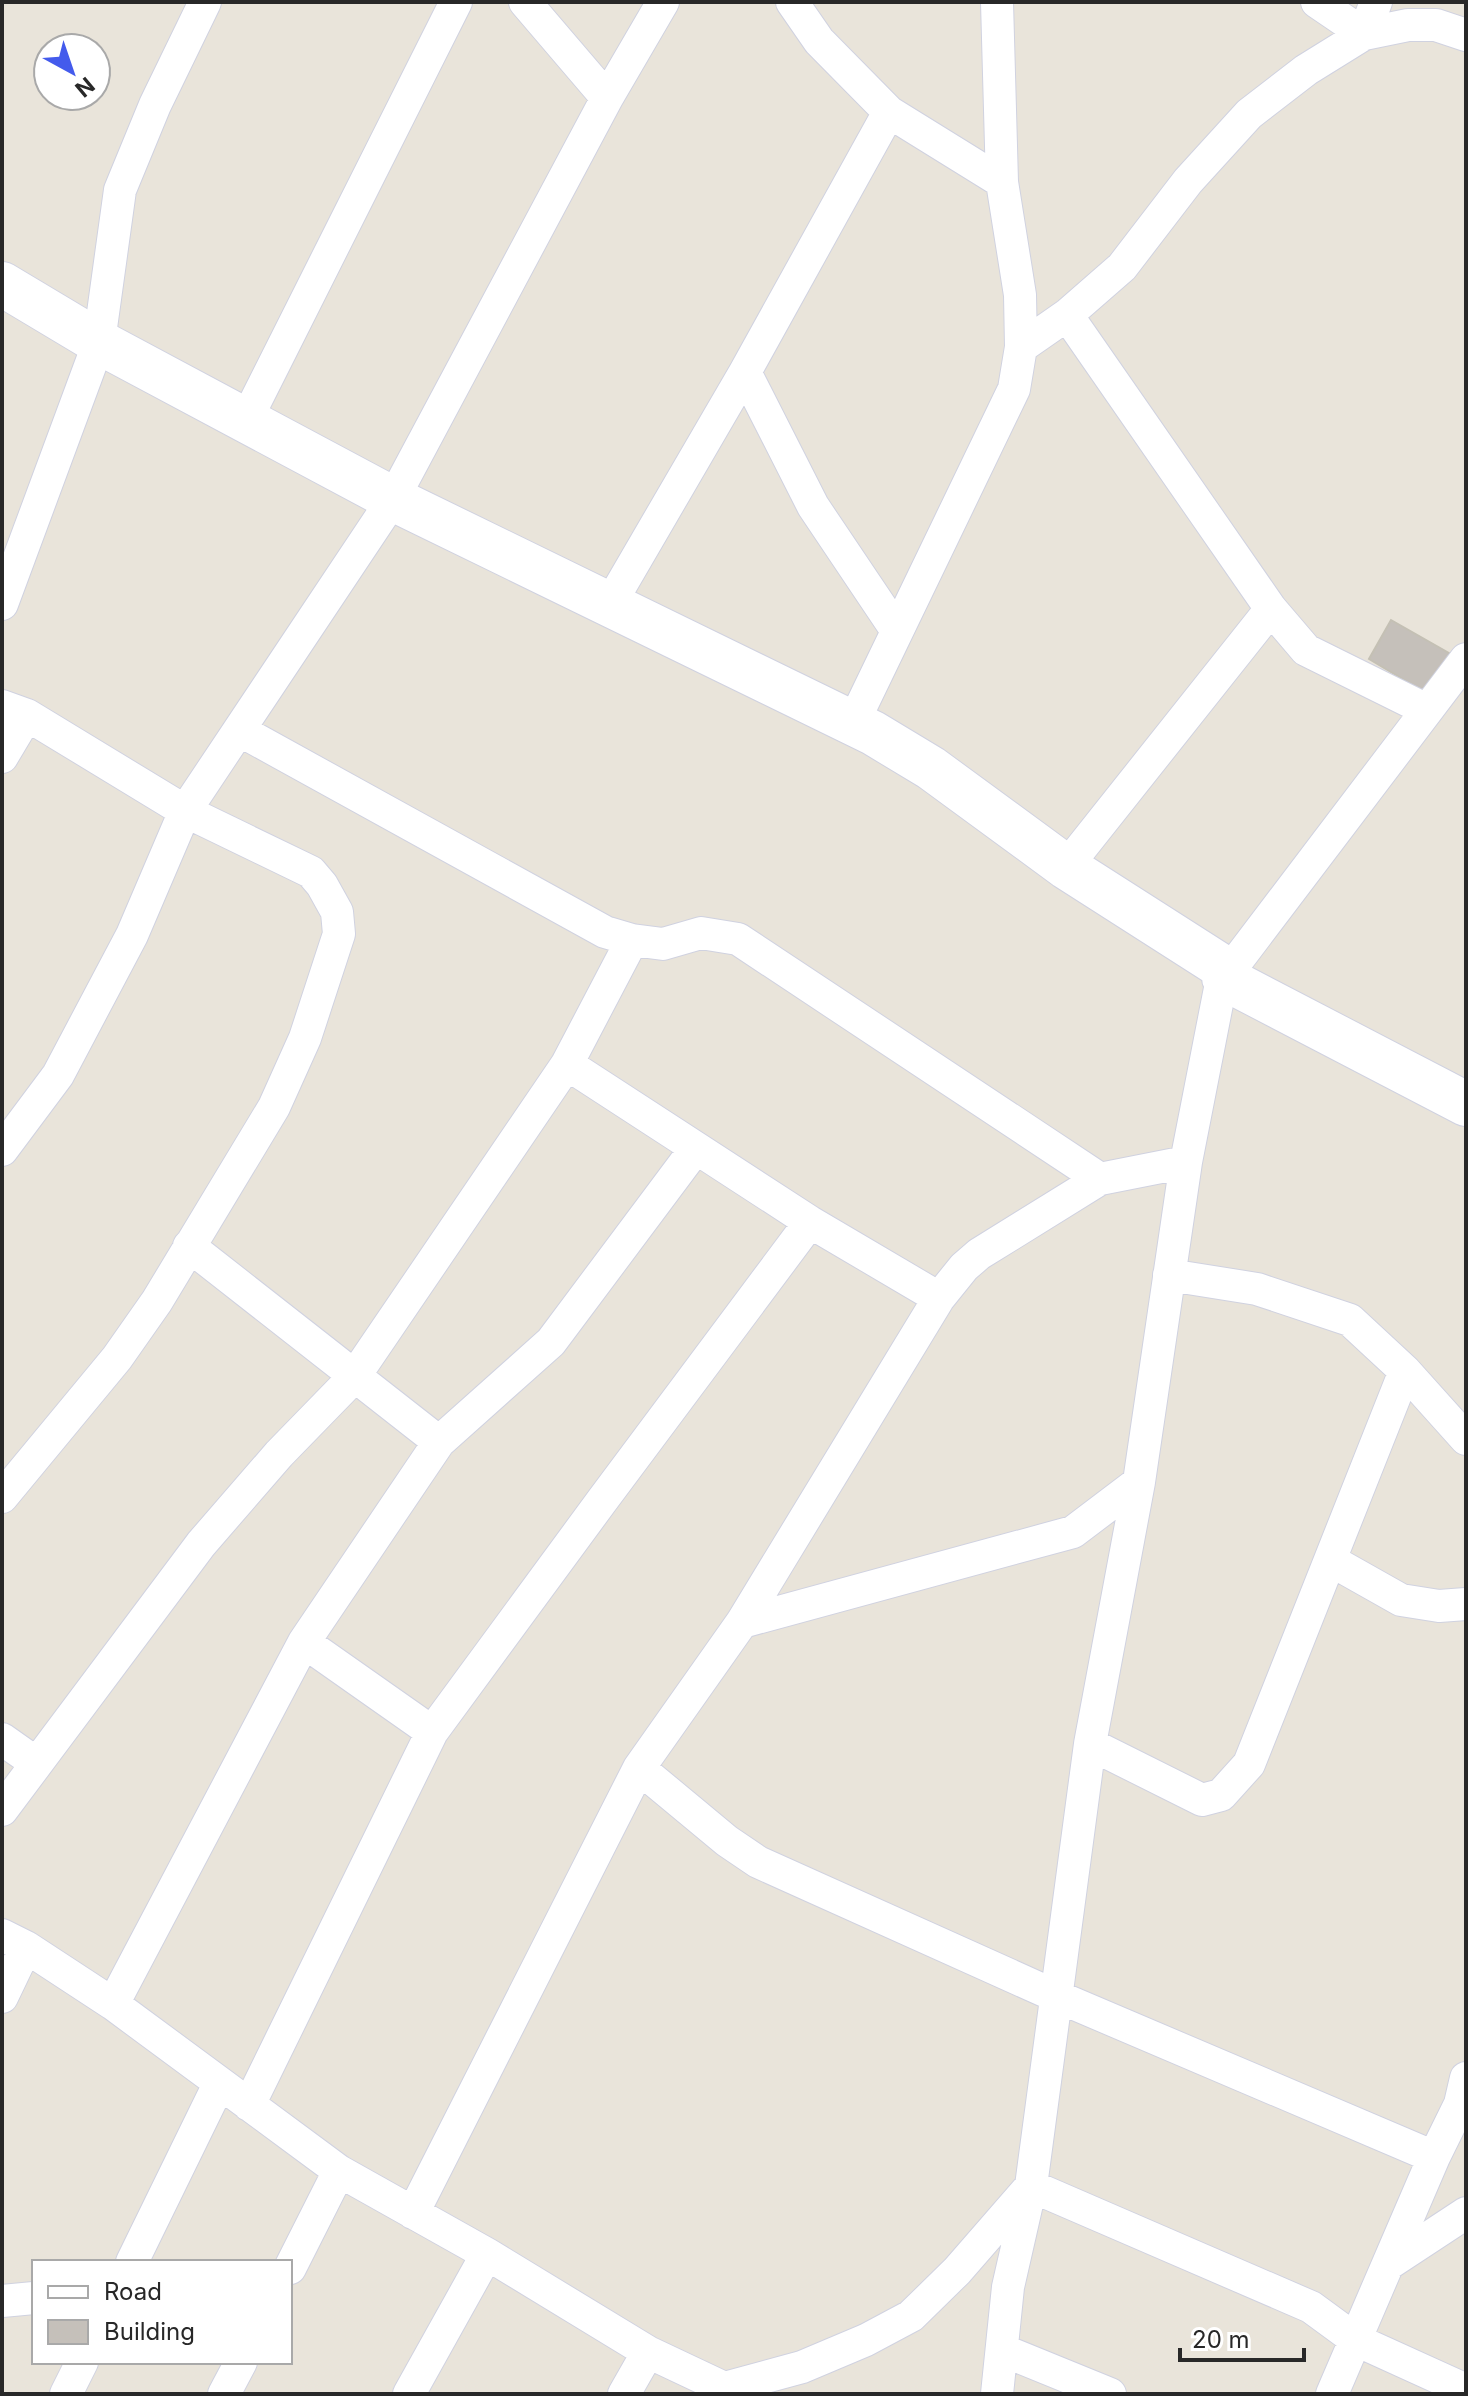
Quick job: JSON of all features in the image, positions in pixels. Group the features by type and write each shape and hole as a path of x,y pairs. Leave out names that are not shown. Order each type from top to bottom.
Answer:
{"street":[{"path":"2,604 99,342 120,190 155,105 205,2"},
{"path":"246,420 456,2"},
{"path":"525,2 607,98"},
{"path":"2,1150 58,1075 132,935 185,811 393,499 607,98 663,2"},
{"path":"792,2 819,41 889,112 1002,182"},
{"path":"853,723 1014,389 1021,347 1020,295 1002,182 997,2"},
{"path":"1317,2 1364,34"},
{"path":"1364,34 1376,2"},
{"path":"1021,347 1067,315 1122,267 1188,181 1249,114 1306,70 1364,34 1408,25 1436,25 1466,35"},
{"path":"610,604 745,372 889,112"},
{"path":"2,284 99,342 393,499 853,723 931,768 1066,867 1224,973 1466,1104"},
{"path":"1067,315 1271,609 1306,650 1427,710"},
{"path":"745,372 813,506 897,631"},
{"path":"1066,867 1271,609"},
{"path":"997,2394 1008,2287 1031,2186 1090,1744 1139,1482 1186,1162 1224,973 1466,659"},
{"path":"2,757 15,710 185,811 311,872 337,912 339,934 305,1038 274,1107 157,1301 117,1358 2,1497"},
{"path":"239,730 605,932 663,944 701,933 738,939 1100,1179"},
{"path":"2,1810 201,1544 279,1454 354,1377 567,1064 632,940"},
{"path":"567,1064 810,1222 939,1298"},
{"path":"113,2004 304,1642 439,1442 551,1342 696,1148"},
{"path":"413,2213 639,1768 742,1622 939,1298 979,1254 1100,1179 1186,1162"},
{"path":"249,2105 432,1732 810,1222"},
{"path":"189,1246 439,1442"},
{"path":"1169,1275 1257,1289 1350,1320 1405,1371 1466,1439"},
{"path":"1090,1744 1202,1800 1221,1795 1249,1764 1405,1371"},
{"path":"742,1622 1073,1532 1139,1482"},
{"path":"1330,1560 1401,1600 1439,1606 1466,1604"},
{"path":"304,1642 432,1732"},
{"path":"2,1739 36,1763"},
{"path":"639,1768 727,1841 758,1862 1056,1996 1434,2157"},
{"path":"2,1997 14,1941 113,2004 339,2171 487,2254 648,2352 731,2391 802,2367 866,2340 911,2316 957,2271 1031,2186"},
{"path":"1332,2394 1460,2104 1466,2078"},
{"path":"133,2260 219,2084"},
{"path":"292,2264 339,2171"},
{"path":"1031,2186 1311,2307 1356,2340 1466,2390"},
{"path":"1390,2263 1466,2213"},
{"path":"409,2394 487,2254"},
{"path":"2,2301 32,2298"},
{"path":"1002,2350 1110,2394"},
{"path":"624,2394 648,2352"},
{"path":"66,2394 81,2364"},
{"path":"224,2394 240,2364"}],"building":[{"path":"1391,620 1456,657 1431,696 1369,659"}]}
